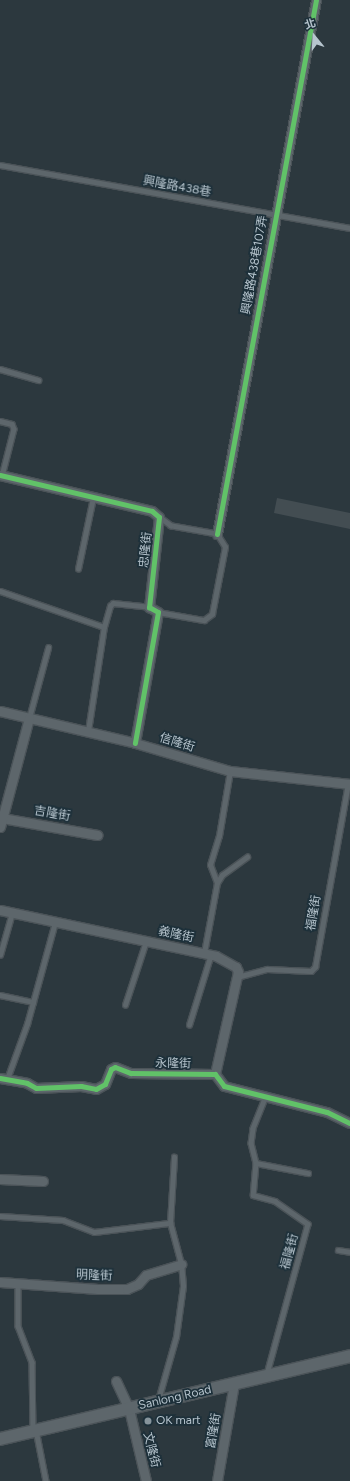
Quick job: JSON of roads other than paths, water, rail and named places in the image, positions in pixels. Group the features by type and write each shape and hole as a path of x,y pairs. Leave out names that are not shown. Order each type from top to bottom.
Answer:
{"street":[{"name":"興隆路438巷107弄","path":"217,534 274,214 316,0"},
{"name":"忠隆街","path":"1,476 152,511 159,517 149,607"},
{"path":"135,743 158,612 149,607"},
{"name":"信隆街","path":"0,711 135,743 230,771 349,784"},
{"path":"1,822 29,718"},
{"name":"吉隆街","path":"1,822 97,835"},
{"name":"義隆街","path":"0,910 207,954 236,967 237,977"},
{"path":"237,977 215,1074 224,1086 327,1112 350,1123"},
{"name":"永隆街","path":"4,1079 27,1083 36,1088 81,1086 96,1089 105,1084 111,1068 115,1067 131,1073 215,1074"},
{"path":"0,1179 43,1181"},
{"name":"明隆街","path":"0,1282 98,1289 127,1289 138,1284 146,1275 181,1264"},
{"name":"Sanlong Road","path":"0,1439 350,1356"},
{"name":"文隆街","path":"116,1381 129,1409 146,1481"},
{"name":"富隆街","path":"217,1481 234,1384"}],"lane":[{"name":"興隆路438巷","path":"0,165 350,228"},
{"path":"0,369 38,380"},
{"path":"0,420 12,424 14,429 1,476"},
{"path":"78,568 93,498"},
{"path":"158,612 204,620 212,614 224,547 217,534 171,526 159,517"},
{"path":"0,591 104,627"},
{"path":"88,731 104,627 113,603 149,607"},
{"path":"29,718 48,648"},
{"path":"217,883 210,865 219,836 230,771"},
{"name":"福隆街","path":"237,977 267,969 311,971 315,967 349,784"},
{"path":"189,1025 207,954 217,883 222,874 247,857"},
{"path":"0,955 12,913"},
{"path":"4,1079 33,1002 55,922"},
{"path":"125,1006 146,941"},
{"path":"0,995 33,1002"},
{"name":"福隆街","path":"266,1096 251,1143 256,1163 253,1196 275,1201 308,1224 266,1376"},
{"path":"158,1401 181,1308 181,1264 170,1223 174,1157"},
{"path":"256,1163 308,1173"},
{"path":"0,1216 63,1220 94,1232 170,1223"},
{"path":"338,1250 350,1252"},
{"path":"18,1283 18,1326 32,1362 35,1431 46,1481"}],"place":[{"name":"OK mart","path":"148,1421"}]}
